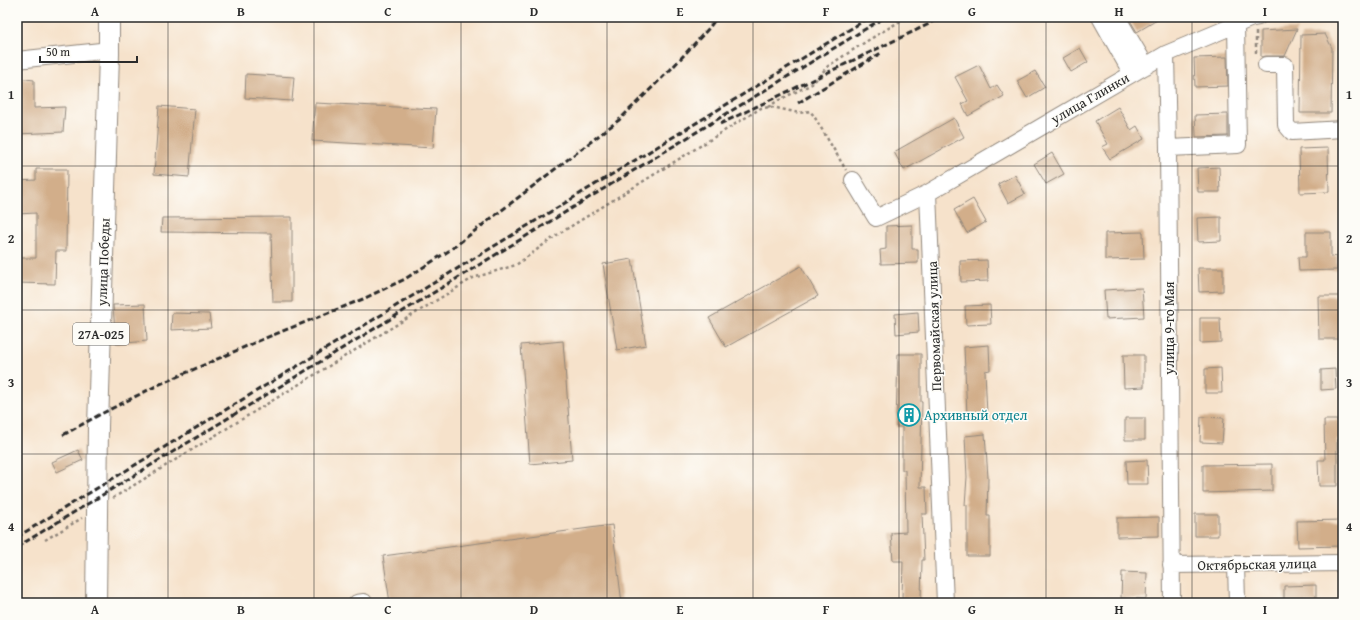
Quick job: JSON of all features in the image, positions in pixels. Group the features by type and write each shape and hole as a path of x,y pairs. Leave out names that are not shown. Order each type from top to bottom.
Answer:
{"main road":[{"name":"улица Победы","path":"96,603 97,458 110,17"}],"street":[{"path":"1100,17 1132,74"},
{"path":"1117,17 1146,66"},
{"name":"улица Глинки","path":"853,180 876,218 928,193 1166,54 1256,17"},
{"path":"1168,148 1238,145 1236,24"},
{"path":"17,60 110,50"},
{"name":"улица 9-го Мая","path":"1166,54 1172,603"},
{"path":"1266,65 1285,65 1286,125 1292,132 1343,129"},
{"name":"Первомайская улица","path":"928,193 946,603"},
{"name":"Октябрьская улица","path":"1171,565 1343,563"},
{"path":"1236,564 1237,603"}],"path":[{"path":"766,108 812,84 828,66 907,17"},
{"path":"1256,17 1256,59 1266,65"},
{"path":"111,499 473,278 516,265 557,235 761,108 772,107 799,113 810,111 853,180"},
{"path":"45,540 81,518"}],"building":[{"path":"1128,17 1162,17 1137,32"},
{"path":"1297,29 1285,56 1261,57 1261,31"},
{"path":"1325,34 1332,48 1331,113 1300,113 1301,35"},
{"path":"1080,48 1088,62 1071,72 1063,58"},
{"path":"1227,57 1228,86 1195,87 1194,58"},
{"path":"979,65 991,89 997,85 1004,96 968,116 962,104 968,101 955,77"},
{"path":"1035,71 1045,87 1027,98 1017,81"},
{"path":"246,74 294,77 292,101 245,98"},
{"path":"17,78 34,80 34,108 65,107 63,132 17,134"},
{"path":"315,103 436,109 433,148 312,141"},
{"path":"159,106 195,109 189,177 154,174"},
{"path":"1118,107 1131,130 1137,126 1144,139 1110,159 1102,147 1108,144 1095,121"},
{"path":"1228,114 1228,136 1196,137 1195,115"},
{"path":"954,118 964,137 904,170 894,152"},
{"path":"1328,148 1329,192 1300,193 1299,149"},
{"path":"1052,153 1064,174 1046,184 1034,164"},
{"path":"1219,167 1220,192 1198,192 1197,168"},
{"path":"36,169 67,169 66,251 56,251 55,284 17,283 17,258 36,258 36,213 17,214 17,181 36,180"},
{"path":"1015,175 1025,194 1008,203 998,184"},
{"path":"973,199 986,222 967,233 954,210"},
{"path":"292,217 292,302 273,302 271,233 161,232 162,218"},
{"path":"1221,217 1221,241 1198,242 1197,218"},
{"path":"912,225 912,249 918,249 918,263 881,264 880,250 886,249 886,226"},
{"path":"1143,232 1144,259 1105,260 1105,233"},
{"path":"1306,232 1331,232 1331,257 1337,256 1337,270 1299,271 1298,257 1306,257"},
{"path":"632,259 646,345 617,350 603,264"},
{"path":"987,260 988,281 961,282 960,261"},
{"path":"801,266 818,296 726,347 709,318"},
{"path":"1198,268 1223,268 1223,291 1199,292"},
{"path":"1142,288 1144,317 1106,319 1104,290"},
{"path":"1318,296 1341,296 1342,339 1319,339"},
{"path":"145,304 147,341 116,344 113,305"},
{"path":"990,305 991,324 966,325 965,306"},
{"path":"918,312 919,332 896,334 895,314"},
{"path":"172,313 209,314 211,328 171,330"},
{"path":"1200,318 1220,318 1221,342 1200,343"},
{"path":"563,341 572,460 530,464 521,345"},
{"path":"989,345 990,370 985,371 987,415 967,415 964,347"},
{"path":"898,354 921,354 922,402 920,487 926,487 927,514 922,514 924,560 922,560 921,599 902,598 903,561 893,561 891,533 906,532 905,470 902,470 902,427 896,427"},
{"path":"1123,355 1144,355 1144,387 1124,388"},
{"path":"1221,368 1222,393 1205,393 1205,369"},
{"path":"1335,369 1336,389 1321,390 1321,370"},
{"path":"1201,417 1224,418 1222,443 1200,442"},
{"path":"1125,418 1145,418 1145,440 1125,440"},
{"path":"1324,420 1339,420 1340,440 1337,440 1337,486 1319,486 1318,460 1325,460"},
{"path":"985,434 988,478 987,516 990,516 990,556 967,556 967,505 965,505 967,477 965,436"},
{"path":"78,450 83,460 57,472 52,462"},
{"path":"1147,460 1148,484 1127,484 1126,461"},
{"path":"1272,464 1272,491 1203,493 1203,465"},
{"path":"1195,514 1218,514 1218,536 1195,536"},
{"path":"1159,517 1159,536 1117,537 1117,518"},
{"path":"1342,520 1342,546 1298,547 1297,521"},
{"path":"612,525 622,603 390,603 383,556"},
{"path":"1122,572 1147,573 1146,599 1121,598"},
{"path":"1316,585 1316,603 1284,603 1284,586"}],"railway":[{"path":"63,435 158,385 263,339 363,299 405,279 450,250 619,120 671,69 709,28 717,17"},
{"path":"17,537 870,17"},
{"path":"17,547 885,17"},
{"path":"720,124 927,25 939,17"},
{"path":"798,103 881,53"},
{"path":"17,388 21,387"}],"place":[{"name":"Архивный отдел","path":"909,415"}]}
